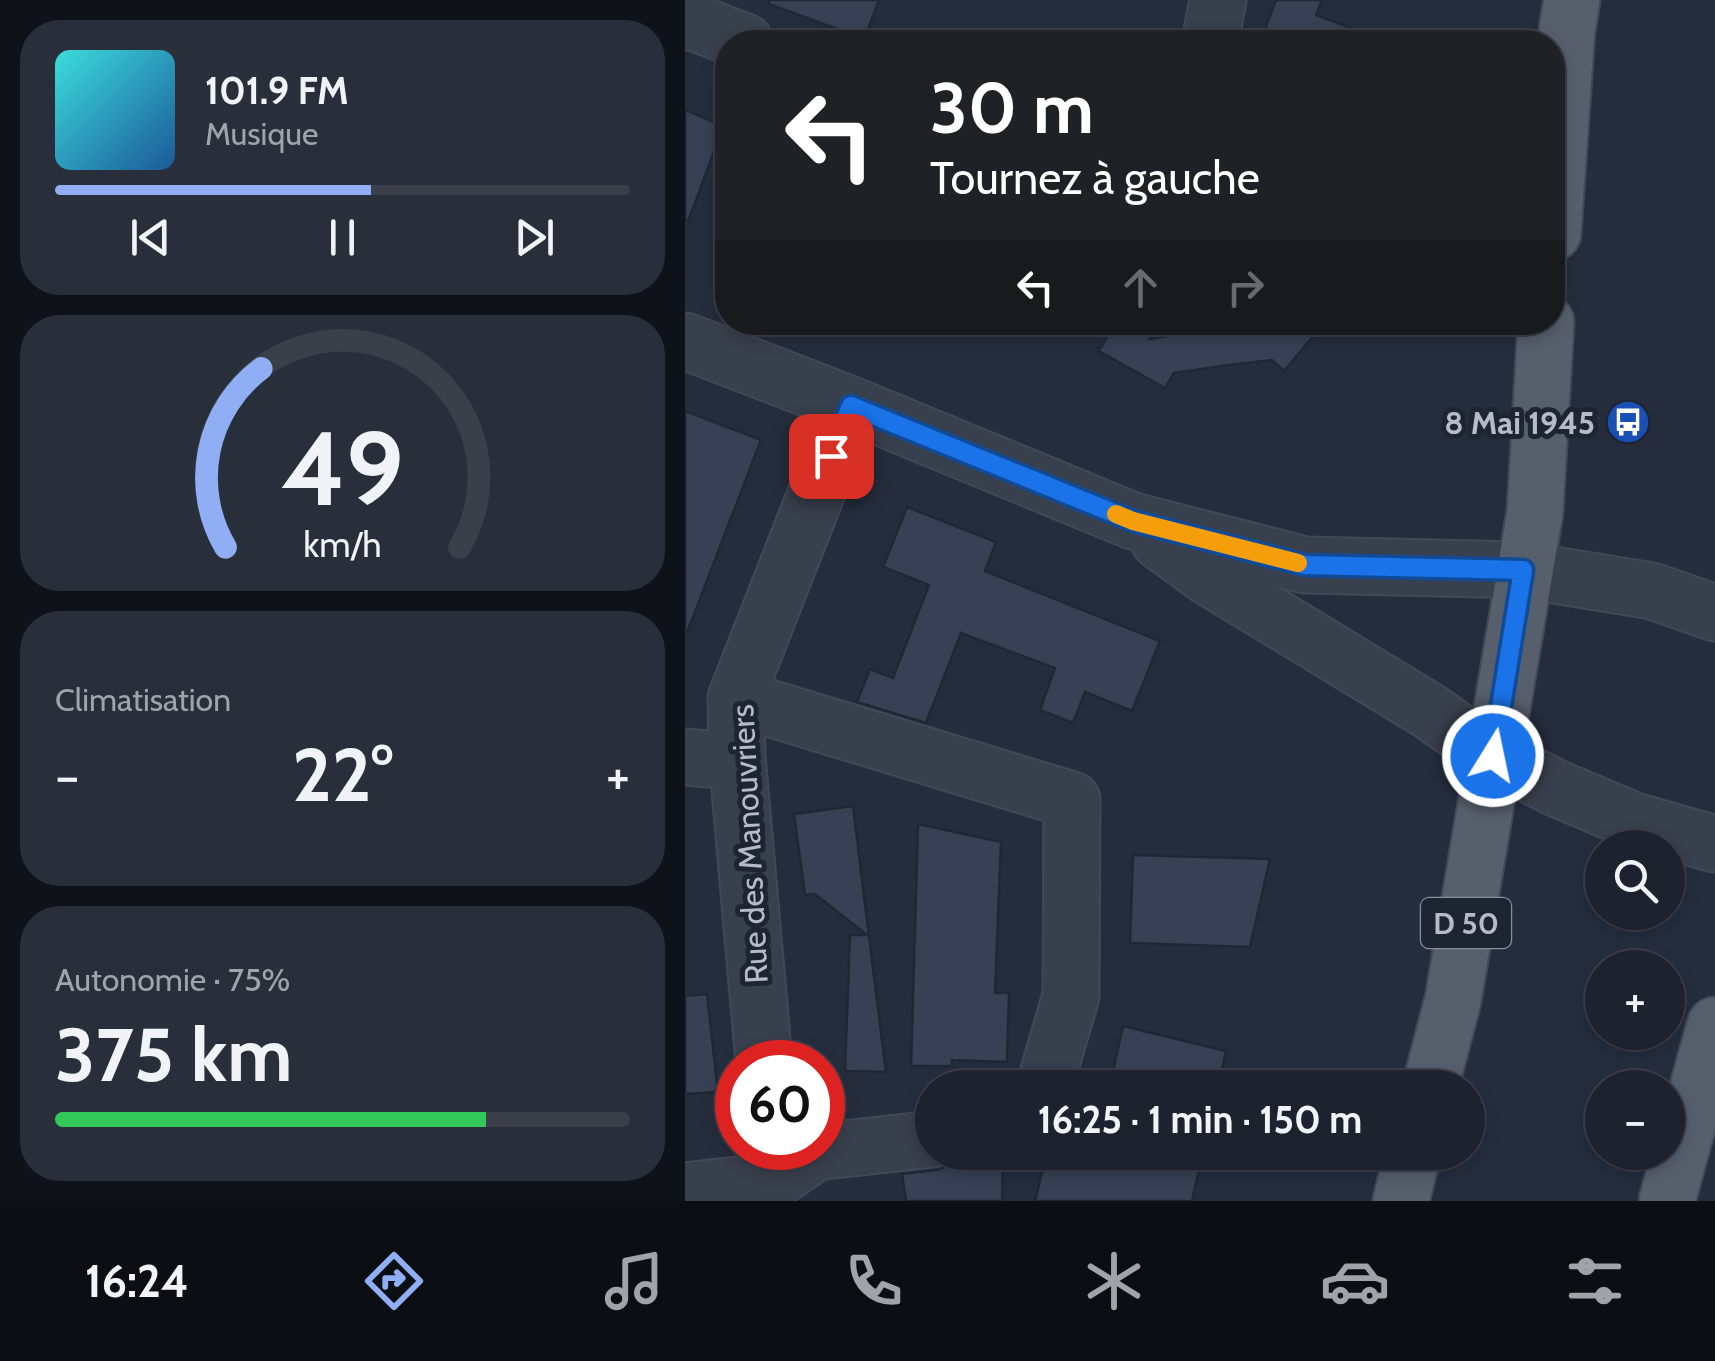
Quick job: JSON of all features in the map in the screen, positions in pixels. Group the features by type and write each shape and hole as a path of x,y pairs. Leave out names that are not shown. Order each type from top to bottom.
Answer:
{"main road":[{"path":"1565,59 1572,0"},
{"path":"1493,756 1535,512 1545,335"},
{"name":"D 50","path":"1435,1070 1453,1000 1493,756"},
{"path":"1667,1201 1715,1026"},
{"path":"1401,1201 1409,1170"}],"street":[{"path":"1212,30 1218,0"},
{"path":"685,19 715,30"},
{"path":"685,340 1133,521 1305,565 1523,570 1652,591 1715,613"},
{"name":"Rue des Manouvriers","path":"759,1040 711,756 851,406"},
{"path":"1133,521 1207,576 1429,711 1493,756 1556,788 1634,820 1715,844"},
{"path":"736,698 1072,800 1071,996 1048,1070"},
{"path":"685,1190 774,1177 816,1152 915,1141"}],"building":[{"path":"769,0 879,0 867,30 840,30 769,4"},
{"path":"1276,0 1322,0 1316,15 1356,30 1265,30"},
{"path":"685,110 715,122 715,150 688,221"},
{"path":"1108,335 1152,335 1150,339 1172,335 1314,335 1284,371 1272,360 1222,366 1174,373 1165,388 1097,348 1101,348"},
{"path":"685,411 761,440 688,630 685,630"},
{"path":"907,507 996,542 985,571 1160,641 1132,711 1085,692 1073,723 1040,710 1055,668 961,633 926,723 857,702 870,669 893,678 929,585 883,567"},
{"path":"853,806 886,1072 845,1071 850,935 867,935 815,894 805,895 794,814"},
{"path":"918,824 1001,842 995,993 1009,993 1007,1062 952,1060 952,1066 911,1066"},
{"path":"1133,855 1270,859 1250,947 1130,943"},
{"path":"707,994 715,1092 685,1094 685,996"},
{"path":"1123,1026 1226,1051 1222,1070 1113,1070"},
{"path":"1003,1170 1002,1201 906,1201 902,1174"},
{"path":"1043,1170 1199,1170 1192,1201 1035,1201"}],"slow traffic":[{"path":"1116,514 1298,563"}],"place":[{"name":"8 Mai 1945","path":"1628,422"}],"route":[{"path":"831,456 851,406 1133,521 1305,565 1523,570 1493,756"}]}
